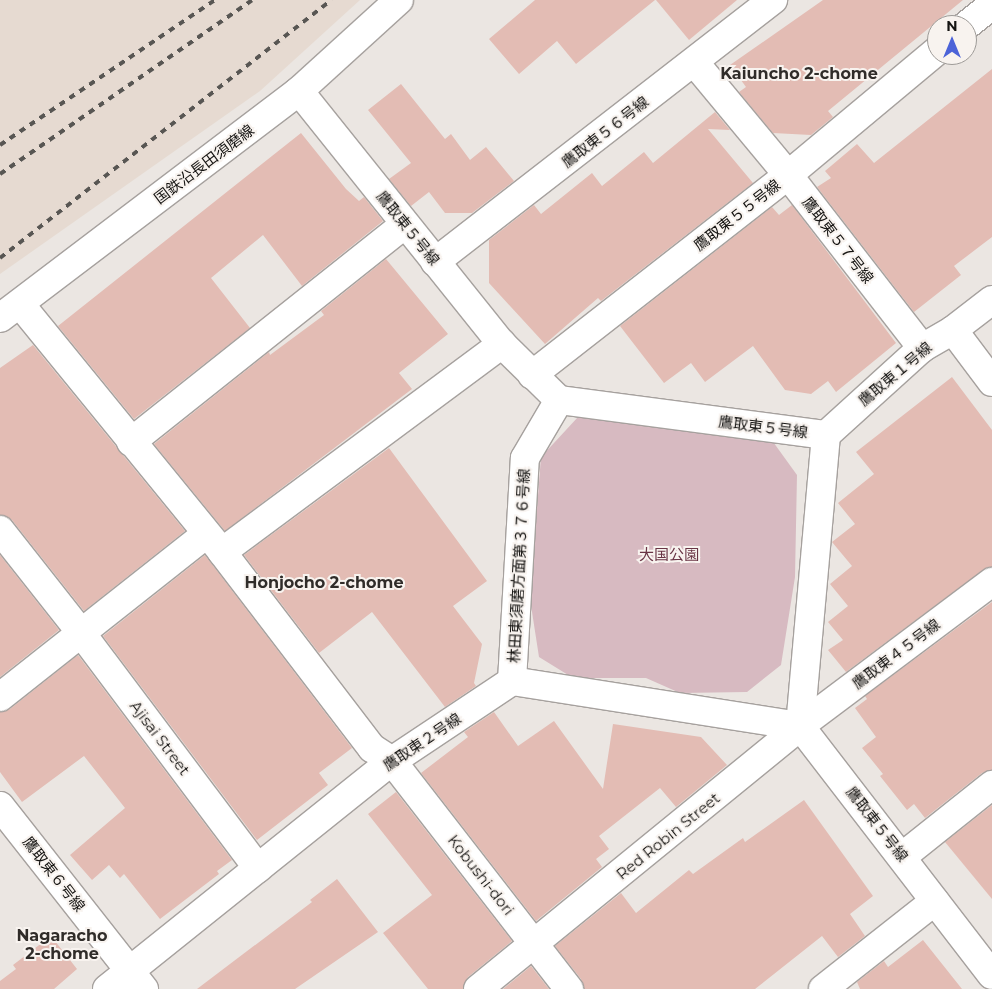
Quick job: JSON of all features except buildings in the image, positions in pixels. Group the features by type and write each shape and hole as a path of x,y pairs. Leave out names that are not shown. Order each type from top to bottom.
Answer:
{"street":[{"name":"国鉄沿長田須磨線","path":"10,311 299,91 399,0"},
{"name":"鷹取東５６号線","path":"435,262 695,63 773,0"},
{"path":"977,18 992,5"},
{"name":"鷹取東５５号線","path":"532,375 788,176 927,58"},
{"name":"鷹取東５７号線","path":"695,63 788,176 922,348"},
{"name":"鷹取東５号線","path":"299,91 502,344 559,400 826,435 800,726 903,856 992,975"},
{"path":"131,442 405,224"},
{"name":"鷹取東１号線","path":"826,435 922,348 953,330 992,300"},
{"name":"Kobushi-dori","path":"10,311 131,442 214,544 372,748 392,761 569,989"},
{"path":"953,330 992,382"},
{"path":"0,697 82,634 502,344"},
{"name":"林田東須磨方面第３７６号線","path":"512,681 525,458 559,400"},
{"name":"Ajisai Street","path":"0,530 82,634 258,868"},
{"name":"鷹取東４５号線","path":"800,726 992,582"},
{"path":"512,681 800,726"},
{"name":"鷹取東２号線","path":"107,989 137,980 258,868 392,761 512,681"},
{"name":"Red Robin Street","path":"478,989 800,726"},
{"path":"903,856 992,785"},
{"name":"鷹取東６号線","path":"0,806 137,980"},
{"path":"823,989 935,901"}],"shaded area":[{"path":"0,0 360,0 260,91 0,274"}],"green space":[{"name":"大国公園","path":"578,417 771,439 797,475 795,577 781,665 747,692 680,693 646,678 573,678 539,657 530,599 541,457"}],"railway":[{"path":"0,145 215,0"},
{"path":"0,174 252,0"},
{"path":"0,258 332,0"}],"district":[{"name":"Kaiuncho 2-chome","path":"799,74"},
{"name":"Honjocho 2-chome","path":"324,583"},
{"name":"Nagaracho 2-chome","path":"62,945"}]}
